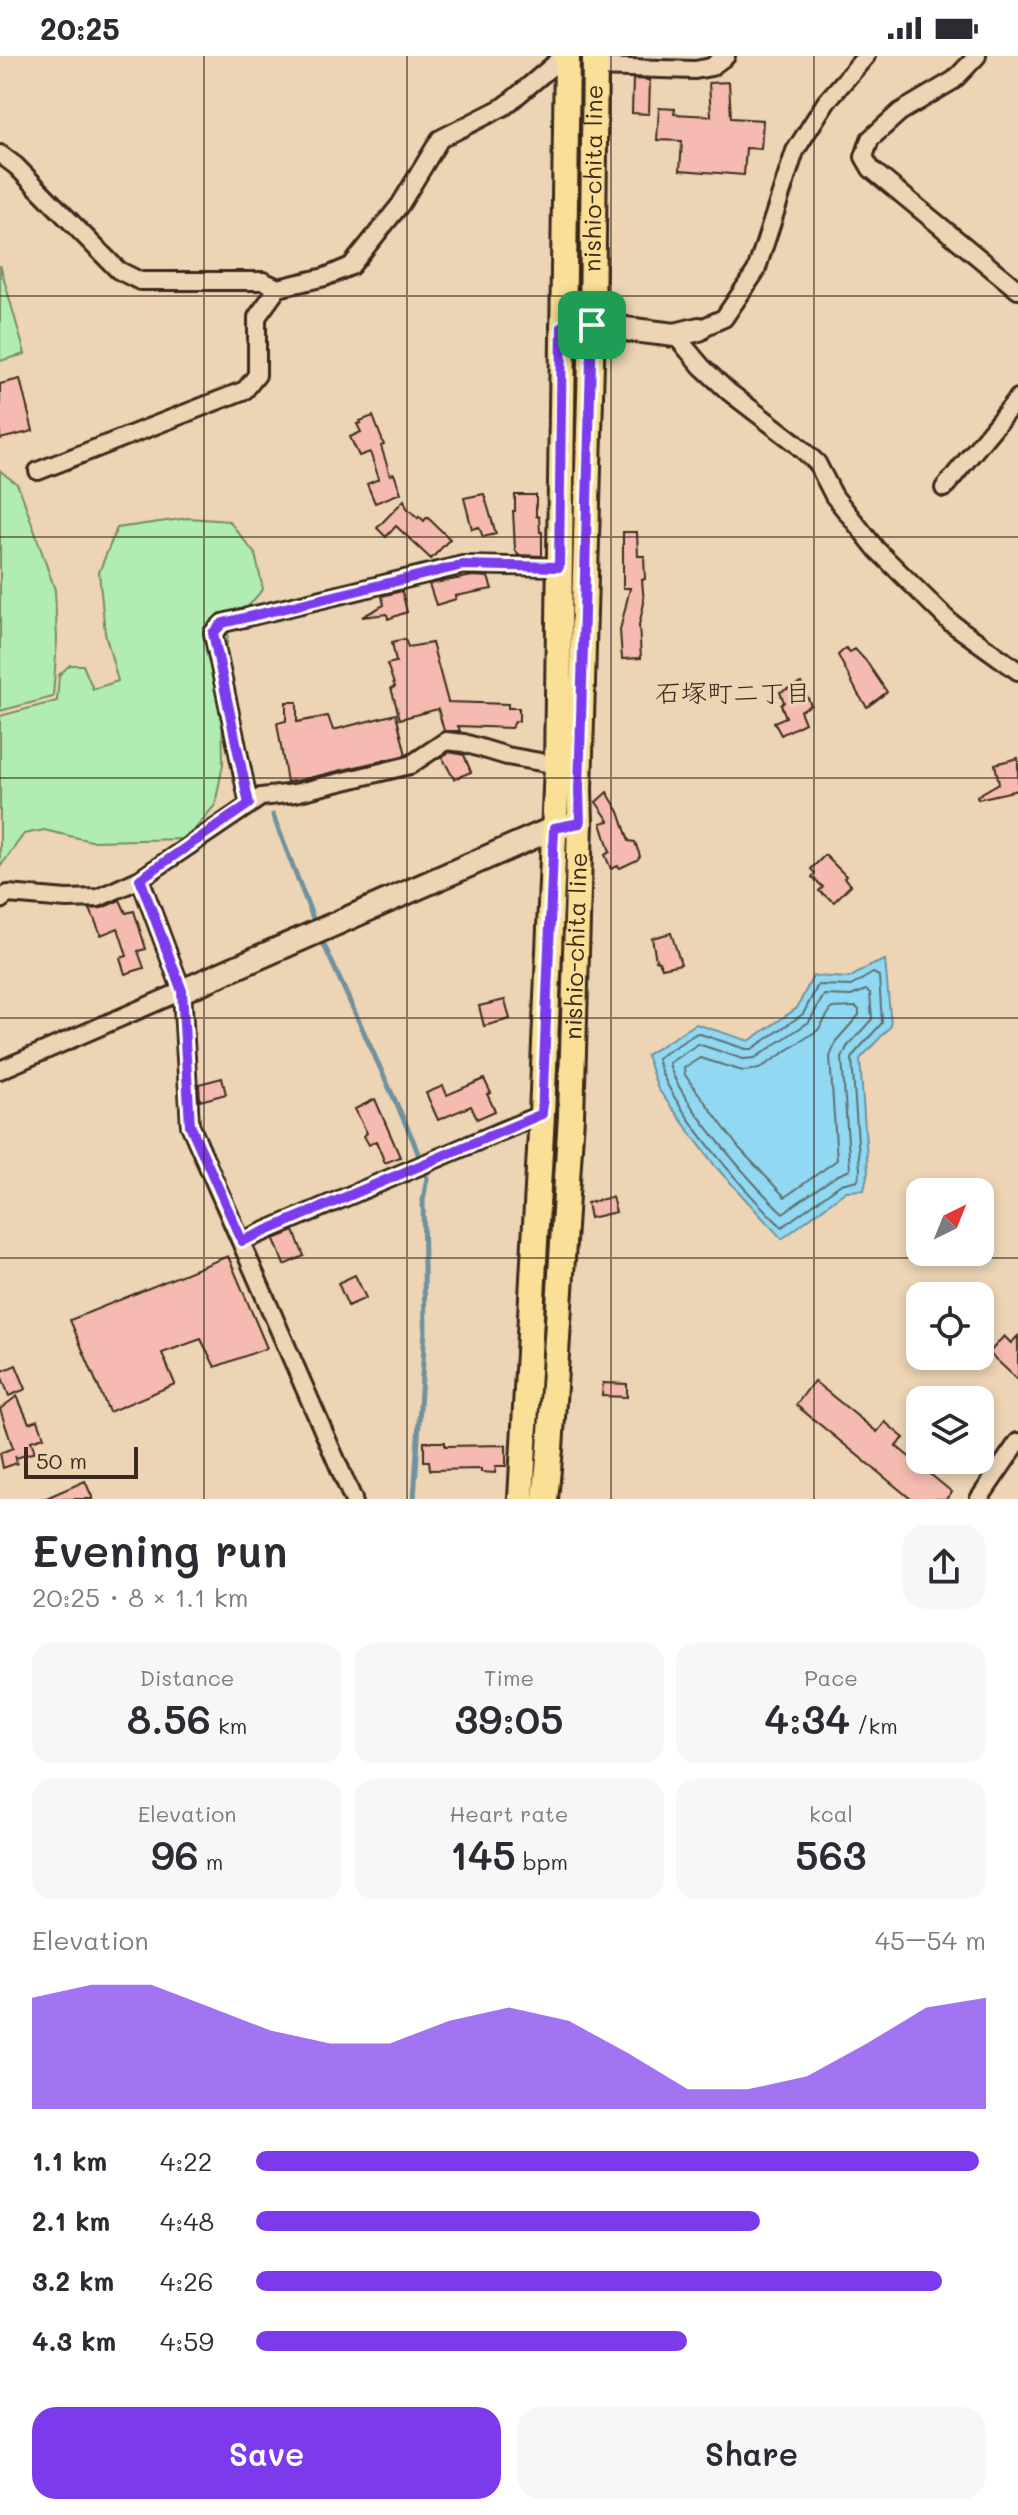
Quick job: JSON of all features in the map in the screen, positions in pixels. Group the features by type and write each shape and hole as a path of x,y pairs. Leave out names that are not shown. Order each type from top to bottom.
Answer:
{"main road":[{"name":"nishio-chita line","path":"521,1499 557,765 566,56"},
{"name":"nishio-chita line","path":"545,1499 571,1116 592,325 595,61"}],"street":[{"path":"0,154 16,166 118,270 140,281 263,281 278,288 325,277 351,266 400,205 440,139 505,106 566,56"},
{"path":"595,61 695,70 711,67 726,56"},
{"path":"562,326 592,325 675,335 724,318 756,271 795,151 826,102 866,56"},
{"path":"977,56 954,80 900,112 870,139 864,157 871,169 1018,290"},
{"path":"38,471 245,390 257,375 257,317 278,288"},
{"path":"675,335 702,367 729,392 817,463 834,496 877,550 950,622 1018,671"},
{"path":"944,488 1018,398"},
{"path":"249,804 213,633 223,623 463,565 559,567"},
{"path":"0,900 8,894 98,898 140,879 261,797 295,793 410,765 446,741 557,765"},
{"path":"0,1070 554,828 580,823"},
{"path":"140,879 182,991 190,1125 353,1499"},
{"path":"242,1241 542,1114"},
{"path":"979,1499 1018,1442"}],"green space":[{"path":"0,265 25,354 0,361"},
{"path":"0,471 17,484 55,590 57,640 53,697 0,711"},
{"path":"188,518 229,521 255,554 263,589 228,630 222,707 223,764 215,805 187,839 91,841 44,830 24,834 0,867 0,716 57,701 59,675 70,665 83,665 93,689 118,681 105,633 99,572 117,528"}],"water":[{"path":"885,960 891,1026 860,1059 868,1172 864,1190 846,1191 782,1239 716,1167 658,1089 646,1055 696,1024 749,1041 797,1008 813,976 849,978"}],"building":[{"path":"633,79 650,80 649,114 632,113"},
{"path":"729,82 731,118 763,120 761,149 746,148 744,175 680,170 682,141 657,140 659,108 675,109 674,114 711,116 709,83"},
{"path":"20,379 33,431 0,439 0,384"},
{"path":"373,416 384,445 381,446 390,475 394,474 401,493 375,503 367,484 379,479 370,452 359,456 350,437 361,432 357,424 360,421"},
{"path":"484,494 496,534 483,537 479,527 472,529 464,498"},
{"path":"515,495 536,495 542,556 518,555 515,549"},
{"path":"404,500 407,508 418,518 424,521 427,517 450,539 431,559 396,526 386,537 377,528"},
{"path":"623,532 637,532 638,556 644,556 644,603 639,625 641,658 622,659 620,630 630,588 623,588"},
{"path":"473,576 488,577 492,589 455,596 456,599 436,605 429,584"},
{"path":"402,591 407,612 388,619 387,614 362,617 384,605 382,596"},
{"path":"405,639 408,647 432,643 448,702 508,704 508,708 519,708 519,721 511,728 458,726 460,731 444,731 438,709 400,719 391,688 395,687 387,664 396,662 392,642"},
{"path":"846,648 850,652 855,649 887,692 867,707 838,655"},
{"path":"801,683 811,705 800,711 805,723 781,735 774,722 786,717 780,692"},
{"path":"286,702 297,702 297,722 328,716 333,730 396,714 406,755 287,782 277,723 286,721"},
{"path":"449,752 464,755 471,772 454,779 442,757"},
{"path":"1018,758 1018,790 978,799 977,796 999,783 995,764"},
{"path":"607,792 619,812 629,841 635,842 640,856 620,868 611,869 605,855 610,852 601,823 609,821 596,802"},
{"path":"825,855 851,885 834,902 819,891 823,887 812,877 815,873 811,869"},
{"path":"120,900 126,913 134,911 146,949 138,951 144,968 125,974 120,958 127,956 118,928 101,935 90,909 102,908"},
{"path":"671,933 681,964 662,968 656,960 652,938"},
{"path":"505,1000 510,1019 484,1026 479,1006"},
{"path":"222,1078 226,1094 200,1101 199,1084"},
{"path":"484,1079 495,1111 477,1119 471,1106 438,1120 426,1093 443,1086 447,1095"},
{"path":"375,1099 400,1157 385,1163 376,1141 369,1145 364,1136 367,1133 355,1109"},
{"path":"612,1197 616,1212 590,1218 587,1203"},
{"path":"294,1231 304,1256 284,1265 274,1239"},
{"path":"228,1256 267,1348 215,1367 201,1339 162,1353 175,1384 109,1412 70,1320"},
{"path":"355,1275 366,1298 348,1306 338,1283"},
{"path":"1004,1336 1011,1343 1018,1336 1018,1380 994,1358 994,1347"},
{"path":"16,1365 26,1389 9,1396 0,1372"},
{"path":"814,1381 877,1432 885,1422 904,1438 896,1446 906,1454 906,1474 930,1474 952,1492 946,1499 911,1499 796,1405"},
{"path":"603,1383 627,1384 627,1397 602,1396"},
{"path":"17,1396 29,1423 38,1420 44,1437 31,1441 35,1452 16,1458 15,1455 17,1463 3,1468 0,1453 13,1448 0,1409"},
{"path":"424,1442 445,1442 445,1446 506,1445 506,1466 496,1466 495,1473 481,1472 481,1469 430,1470 429,1461 424,1461"},
{"path":"85,1481 93,1499 44,1499"}],"waterway":[{"path":"273,815 316,926"},
{"path":"320,936 413,1140 427,1178 423,1200 425,1330 414,1499"}],"district":[{"name":"石塚町二丁目","path":"733,693"}],"route":[{"path":"592,325 580,823 554,828 542,1114 242,1241 190,1125 182,991 140,879 249,804 213,633 223,623 463,565 559,567 562,326 592,325"}]}
